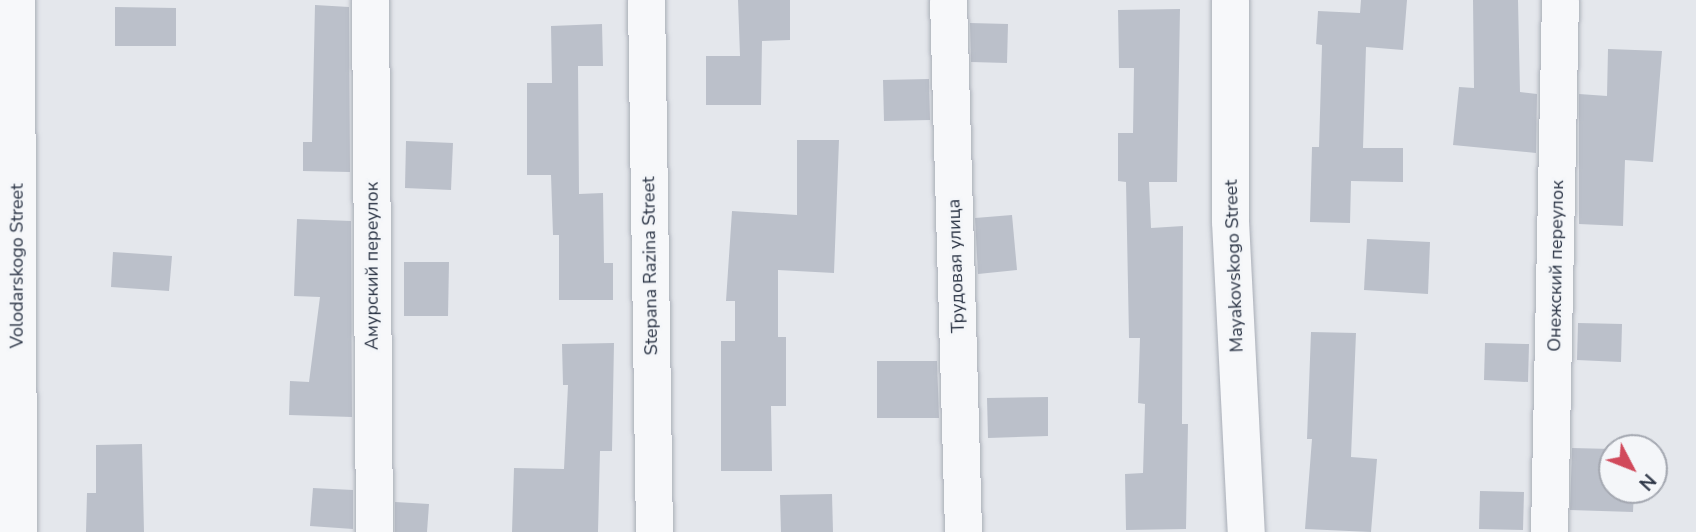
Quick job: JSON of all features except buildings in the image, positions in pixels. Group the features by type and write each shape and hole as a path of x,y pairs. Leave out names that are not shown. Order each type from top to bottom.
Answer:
{"street":[{"name":"Volodarskogo Street","path":"16,0 18,532"},
{"name":"Амурский переулок","path":"370,0 374,532"},
{"name":"Stepana Razina Street","path":"646,0 654,532"},
{"name":"Трудовая улица","path":"948,0 963,532"},
{"name":"Mayakovskogo Street","path":"1230,0 1230,221 1246,532"},
{"name":"Онежский переулок","path":"1549,532 1560,0"}]}
